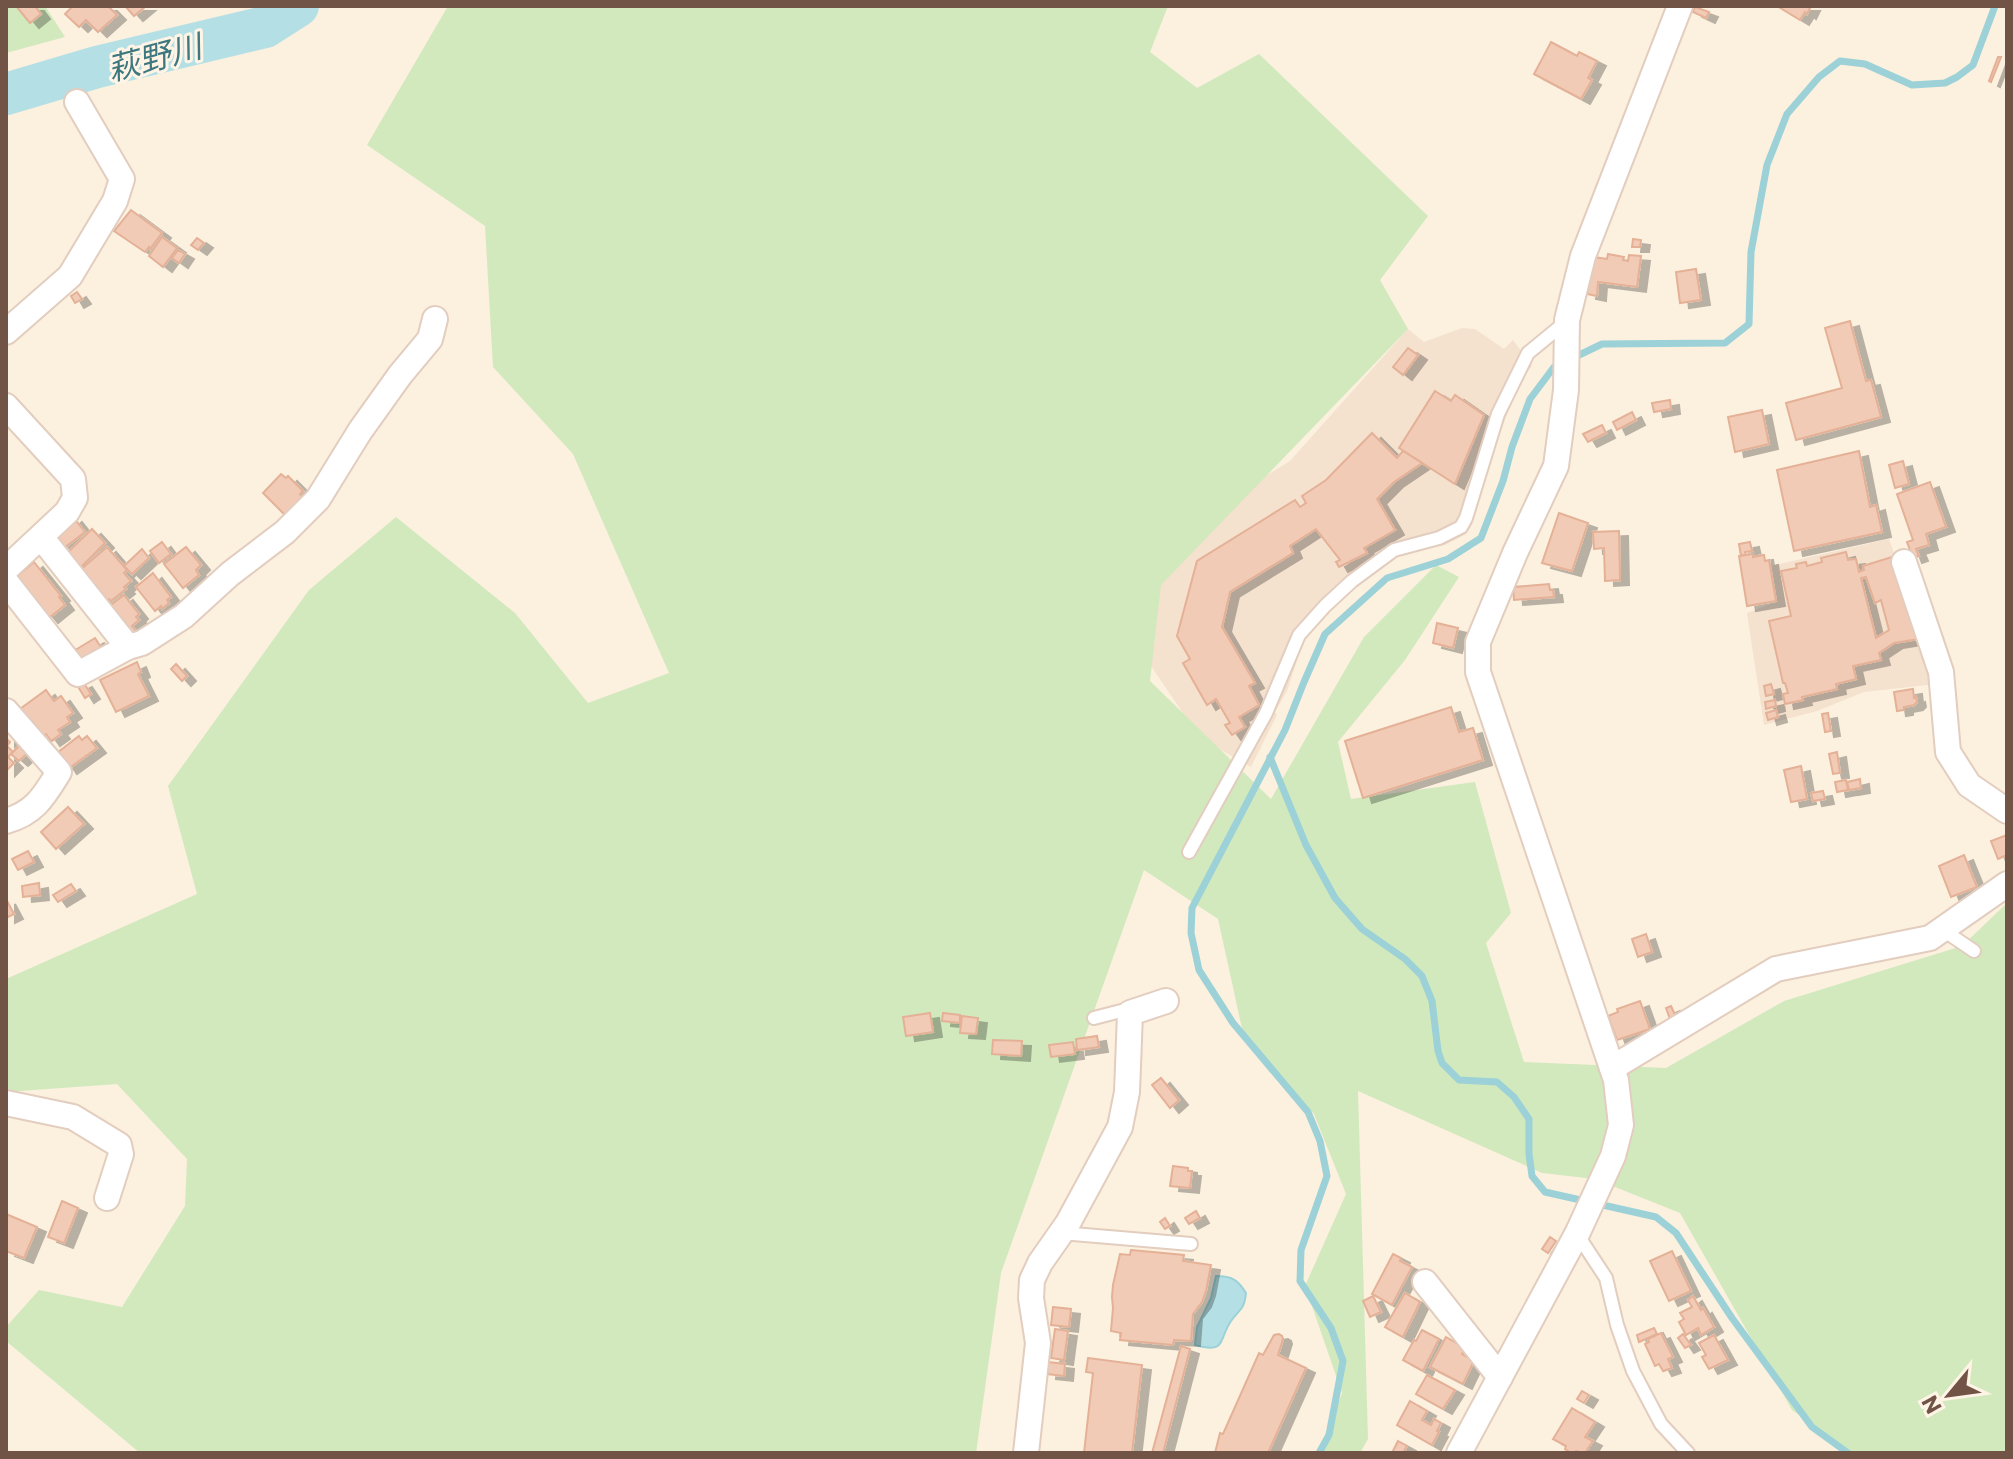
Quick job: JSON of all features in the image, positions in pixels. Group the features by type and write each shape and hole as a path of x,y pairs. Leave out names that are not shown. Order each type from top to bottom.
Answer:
{"street":[{"path":"1459,1453 1580,1229 1613,1156 1621,1125 1616,1080 1478,672 1478,642 1556,466 1567,375 1567,332 1583,256 1680,6"},
{"path":"6,332 70,276 115,201 122,179 77,102"},
{"path":"6,582 80,677 128,647 142,643 184,616 230,574 285,532 318,499 360,431 430,339 435,319"},
{"path":"6,406 73,479 75,498 67,512 6,569"},
{"path":"41,537 128,647"},
{"path":"1904,562 1941,672 1948,752 1969,785 2007,811"},
{"path":"6,711 59,772 41,801 22,817 6,821"},
{"path":"1612,1068 1776,969 1930,938 2007,884"},
{"path":"1026,1453 1038,1343 1031,1298 1032,1280 1063,1231 1120,1127 1134,1116 1127,1092 1143,1012"},
{"path":"6,1103 73,1117 119,1145 121,1154 107,1198"},
{"path":"1425,1282 1500,1377"}],"lane":[{"path":"1189,852 1266,713 1299,635 1352,581 1394,550 1439,538 1461,527 1498,414 1528,353 1567,332"},
{"path":"1943,930 1974,951"},
{"path":"1094,1018 1121,1011 1143,1012"},
{"path":"1580,1229 1606,1278 1617,1325 1633,1371 1661,1424 1688,1453"},
{"path":"1063,1231 1191,1244"}],"shaded area":[{"path":"1462,328 1475,329 1504,349 1513,340 1532,366 1520,381 1499,435 1472,525 1466,534 1445,545 1398,554 1374,570 1305,636 1287,691 1251,767 1200,738 1136,644 1177,530 1290,461 1408,329 1424,342"},
{"path":"1889,539 1932,663 1936,684 1864,692 1817,711 1764,725 1747,613 1775,602 1770,566"}],"green space":[{"path":"6,6 45,6 65,37 6,53"},
{"path":"448,6 1168,6 1150,52 1197,88 1259,54 1428,216 1380,280 1408,329 1161,585 1150,681 1271,799 1364,637 1436,565 1459,577 1405,660 1338,742 1351,799 1475,782 1511,913 1486,943 1524,1062 1666,1068 1784,1001 1962,946 2007,903 2007,1453 1853,1453 1792,1410 1680,1213 1595,1179 1542,1173 1358,1091 1368,1439 1360,1453 1318,1453 1342,1393 1305,1286 1346,1194 1314,1114 1243,1033 1218,919 1144,870 1001,1273 976,1453 140,1453 6,1341 6,1327 39,1290 122,1307 185,1206 187,1159 117,1084 6,1092 6,979 197,894 168,786 309,590 396,517 515,613 588,703 669,673 573,454 493,367 485,226 367,145"}],"water":[{"path":"1216,1276 1237,1282 1246,1293 1243,1306 1231,1321 1220,1344 1212,1348 1195,1345 1197,1327 1211,1298"}],"building":[{"path":"16,6 35,6 41,14 30,23"},
{"path":"73,6 108,6 117,15 98,32 86,20 79,27 65,14"},
{"path":"125,6 146,6 134,16"},
{"path":"1777,6 1811,6 1800,20"},
{"path":"1695,7 1709,12 1706,18 1693,12"},
{"path":"1551,42 1577,56 1579,52 1597,61 1588,78 1592,80 1581,99 1534,74"},
{"path":"1998,57 2001,57 1991,82 1989,81"},
{"path":"131,210 162,233 145,252 114,231"},
{"path":"162,237 177,248 163,267 149,256"},
{"path":"197,238 204,243 198,250 191,245"},
{"path":"1633,239 1641,240 1640,247 1632,247"},
{"path":"178,250 185,254 179,263 172,258"},
{"path":"1608,254 1624,257 1623,260 1628,261 1629,255 1641,256 1637,287 1598,282 1597,296 1587,294 1593,257 1607,259"},
{"path":"1696,269 1701,300 1680,303 1676,272"},
{"path":"77,292 82,299 75,303 71,296"},
{"path":"1850,321 1866,381 1871,380 1881,417 1796,440 1786,403 1842,388 1825,328"},
{"path":"1408,348 1418,355 1403,375 1393,367"},
{"path":"1435,391 1451,401 1455,395 1484,415 1455,484 1399,448"},
{"path":"1670,400 1671,409 1654,412 1652,403"},
{"path":"1762,410 1769,444 1735,452 1728,417"},
{"path":"1632,412 1636,420 1617,430 1613,422"},
{"path":"1602,425 1606,433 1588,442 1583,434"},
{"path":"1372,433 1397,458 1403,451 1422,463 1394,482 1377,499 1395,530 1364,548 1367,553 1339,567 1336,562 1340,560 1316,529 1290,546 1293,553 1230,592 1222,627 1255,683 1249,686 1259,705 1239,717 1245,727 1232,735 1225,725 1230,723 1216,699 1207,705 1183,663 1190,659 1177,636 1197,561 1295,500 1300,507 1306,503 1302,496 1326,480"},
{"path":"1859,451 1870,507 1876,505 1882,532 1794,551 1777,470"},
{"path":"1903,461 1909,484 1895,488 1889,465"},
{"path":"281,474 286,478 288,476 303,491 300,494 303,498 285,515 263,493"},
{"path":"1930,482 1946,527 1926,534 1929,545 1916,549 1919,556 1913,558 1907,542 1913,540 1897,494"},
{"path":"1559,513 1588,523 1572,571 1542,563"},
{"path":"73,517 85,532 64,548 53,534"},
{"path":"92,529 105,543 80,568 66,554"},
{"path":"1619,531 1620,580 1605,581 1604,548 1594,549 1593,532"},
{"path":"162,542 171,554 159,563 150,551"},
{"path":"1750,542 1752,551 1741,556 1739,544"},
{"path":"107,547 127,570 124,573 131,581 124,587 126,589 105,602 79,571"},
{"path":"186,547 201,565 196,570 199,575 183,588 164,564"},
{"path":"142,549 149,558 132,574 124,566"},
{"path":"1846,552 1848,560 1856,559 1859,572 1864,570 1863,566 1892,557 1919,639 1894,643 1879,653 1881,660 1853,666 1856,679 1836,684 1837,689 1785,704 1783,694 1788,693 1769,621 1791,616 1781,571 1797,568 1796,564 1806,562 1807,566 1822,562 1821,558","holes":["1866,577 1875,603 1881,600 1889,630 1876,638 1861,578"]},
{"path":"1753,554 1753,557 1764,555 1765,561 1769,560 1776,601 1747,606 1739,556"},
{"path":"34,562 65,605 49,618 16,577"},
{"path":"153,573 171,597 167,600 169,603 155,611 136,587"},
{"path":"1549,584 1554,597 1514,600 1513,587"},
{"path":"124,595 139,614 136,617 139,620 132,626 136,631 130,636 107,608"},
{"path":"1437,623 1458,628 1453,648 1433,643"},
{"path":"95,638 102,649 79,663 72,652"},
{"path":"137,662 141,672 138,674 149,696 116,712 100,680"},
{"path":"176,664 187,676 182,681 171,669"},
{"path":"83,682 91,694 85,698 77,685"},
{"path":"1771,684 1774,694 1766,696 1764,686"},
{"path":"1913,689 1917,702 1897,711 1894,692"},
{"path":"46,690 54,701 61,696 73,713 67,717 70,722 58,730 61,734 51,741 32,721 30,723 20,709"},
{"path":"1775,700 1776,706 1766,709 1765,702"},
{"path":"1451,707 1459,732 1473,728 1483,760 1363,798 1345,741"},
{"path":"1776,710 1778,717 1768,720 1766,713"},
{"path":"1828,713 1831,731 1825,732 1822,714"},
{"path":"79,736 82,740 87,736 97,748 68,769 57,753"},
{"path":"6,738 10,742 7,746 13,752 8,757 14,763 6,771"},
{"path":"23,742 31,750 19,761 11,754"},
{"path":"1837,752 1840,773 1833,774 1829,754"},
{"path":"1801,766 1807,799 1791,802 1784,770"},
{"path":"1860,779 1861,788 1849,790 1847,782"},
{"path":"1846,780 1848,790 1837,792 1835,782"},
{"path":"1823,791 1825,799 1813,801 1811,793"},
{"path":"68,807 84,824 56,849 41,832"},
{"path":"2007,835 2007,855 1998,859 1991,841"},
{"path":"28,851 34,862 18,870 12,859"},
{"path":"1964,855 1977,887 1951,897 1939,866"},
{"path":"39,883 40,895 23,897 22,886"},
{"path":"71,884 76,891 58,902 53,895"},
{"path":"6,899 14,914 6,918"},
{"path":"1646,934 1652,952 1638,957 1632,939"},
{"path":"1640,1001 1650,1029 1617,1040 1608,1016 1618,1012 1617,1009"},
{"path":"1671,1006 1676,1017 1670,1019 1666,1008"},
{"path":"930,1013 933,1032 906,1036 903,1017"},
{"path":"943,1013 960,1015 960,1023 942,1021"},
{"path":"962,1016 978,1018 976,1034 960,1033"},
{"path":"1097,1036 1099,1047 1077,1050 1076,1039"},
{"path":"993,1040 1022,1041 1021,1056 992,1054"},
{"path":"1073,1042 1075,1054 1051,1057 1049,1045"},
{"path":"1161,1078 1179,1100 1170,1108 1152,1085"},
{"path":"1173,1166 1192,1171 1190,1188 1170,1186"},
{"path":"62,1201 78,1208 64,1243 48,1237"},
{"path":"1196,1211 1200,1218 1189,1224 1185,1218"},
{"path":"6,1214 37,1227 24,1258 6,1251"},
{"path":"1165,1218 1170,1226 1165,1229 1160,1222"},
{"path":"1550,1237 1556,1241 1548,1253 1542,1249"},
{"path":"1131,1250 1184,1255 1183,1261 1211,1265 1202,1302 1193,1314 1191,1341 1174,1340 1173,1345 1120,1340 1121,1333 1111,1331 1113,1285 1120,1254 1130,1255"},
{"path":"1672,1251 1691,1291 1669,1301 1650,1261"},
{"path":"1393,1254 1412,1267 1392,1305 1372,1294"},
{"path":"1405,1293 1420,1302 1403,1337 1385,1327"},
{"path":"1373,1296 1381,1312 1370,1317 1363,1301"},
{"path":"1693,1296 1714,1327 1701,1335 1698,1328 1686,1335 1679,1322 1684,1319 1680,1313 1692,1307 1688,1300"},
{"path":"1053,1307 1071,1309 1069,1327 1051,1325"},
{"path":"1654,1328 1657,1334 1639,1342 1637,1335"},
{"path":"1055,1329 1068,1331 1064,1360 1051,1358"},
{"path":"1422,1330 1439,1339 1423,1371 1403,1360"},
{"path":"1661,1333 1673,1357 1668,1359 1672,1368 1663,1371 1659,1364 1655,1366 1645,1344 1649,1342 1648,1339"},
{"path":"1279,1334 1283,1339 1278,1355 1306,1368 1268,1453 1215,1453 1220,1433 1223,1434 1259,1353 1263,1355 1274,1335"},
{"path":"1683,1334 1691,1345 1685,1348 1678,1338"},
{"path":"1714,1335 1728,1360 1709,1369 1699,1343"},
{"path":"1446,1337 1465,1348 1462,1354 1474,1361 1463,1384 1430,1367"},
{"path":"1181,1346 1190,1349 1163,1453 1152,1453"},
{"path":"1088,1358 1142,1365 1132,1453 1084,1453 1093,1373 1086,1372"},
{"path":"1048,1362 1065,1364 1064,1376 1047,1374"},
{"path":"1427,1375 1455,1390 1443,1409 1416,1394"},
{"path":"1582,1391 1589,1395 1584,1403 1577,1399"},
{"path":"1410,1401 1427,1411 1422,1420 1431,1425 1434,1419 1441,1423 1432,1445 1397,1425"},
{"path":"1572,1408 1595,1422 1585,1437 1593,1441 1585,1453 1571,1453 1565,1449 1566,1446 1553,1439"},
{"path":"1398,1441 1407,1446 1403,1453 1392,1453"}],"waterway":[{"name":"萩野川","path":"6,94 97,67 265,27 298,6"},
{"path":"1573,358 1602,344 1725,343 1749,324 1751,252 1767,165 1787,114 1819,77 1840,61 1865,64 1912,85 1945,83 1957,77 1973,65 1995,6"},
{"path":"1319,1453 1329,1435 1343,1361 1331,1328 1300,1281 1301,1250 1327,1176 1320,1141 1308,1112 1233,1023 1199,970 1191,933 1192,908 1285,730 1325,634 1387,578 1448,559 1481,538 1530,399 1554,367 1562,364"},
{"path":"1270,757 1306,845 1335,898 1362,929 1405,959 1422,976 1432,1001 1442,1063 1459,1080 1497,1082 1514,1097 1529,1119 1532,1176 1545,1192 1656,1217 1676,1233 1732,1318 1812,1427 1848,1453"}]}
